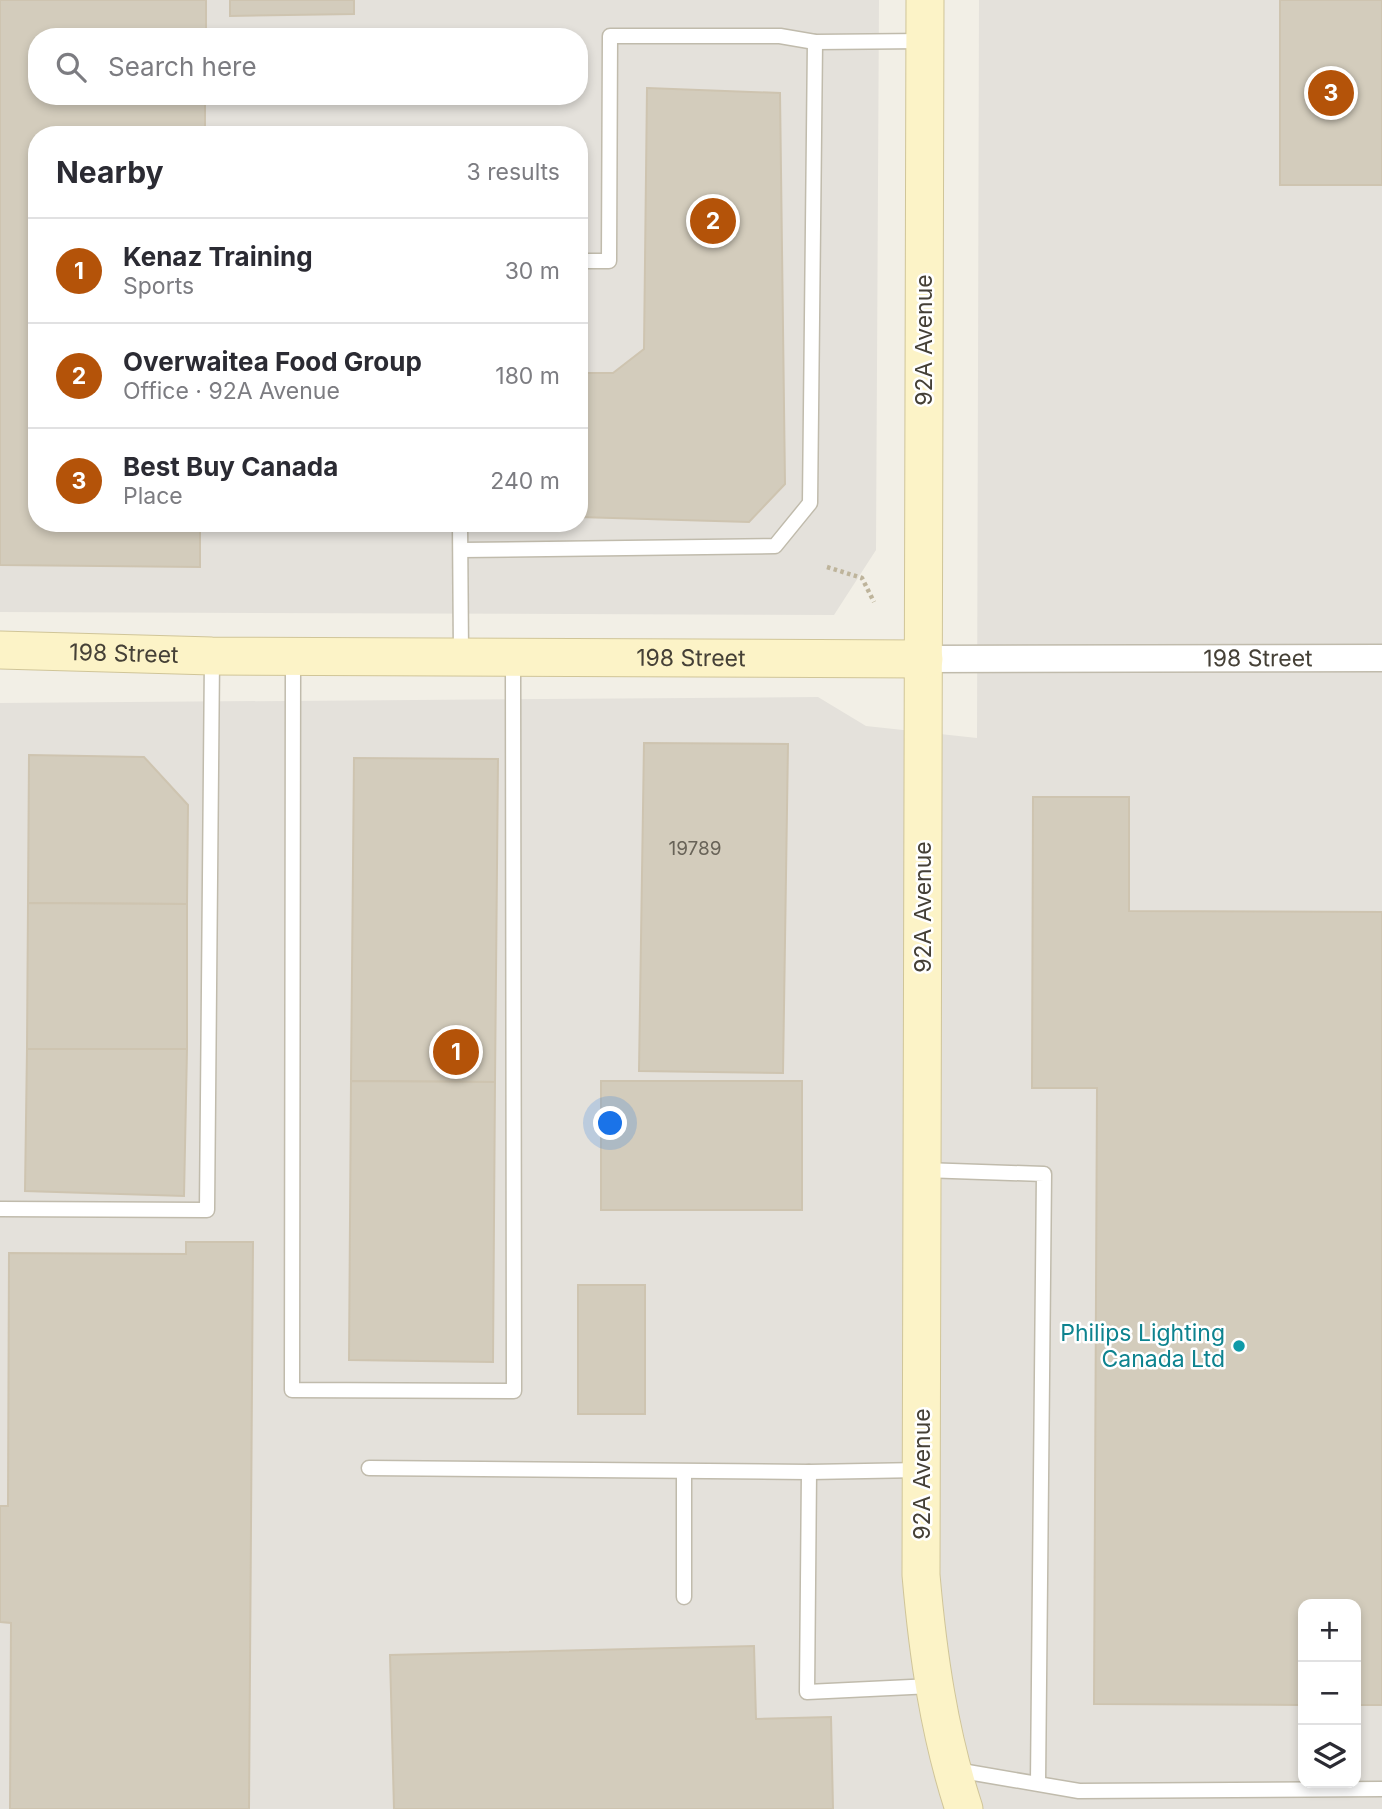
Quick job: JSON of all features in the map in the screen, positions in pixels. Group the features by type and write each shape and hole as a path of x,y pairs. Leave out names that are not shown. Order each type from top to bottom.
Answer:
{"street":[{"name":"92A Avenue","path":"925,0 922,1575 933,1686 951,1770 964,1809"},
{"name":"198 Street","path":"0,650 212,656 1382,658"}],"lane":[{"path":"588,261 609,261 610,36 780,36 815,42 925,41"},
{"path":"461,550 775,547 810,503 815,42"},
{"path":"460,532 461,657"},
{"path":"0,1209 207,1210 212,656"},
{"path":"293,656 292,1390 514,1391 513,657"},
{"path":"923,1170 1044,1174 1038,1783"},
{"path":"369,1468 684,1472 922,1470"},
{"path":"684,1472 684,1597"},
{"path":"809,1472 807,1692 933,1686"},
{"path":"951,1770 1079,1791 1382,1789"}],"path":[{"path":"827,567 862,578 874,602"}],"shaded area":[{"path":"0,0 879,0 876,550 834,615 0,612"},
{"path":"979,0 1382,0 1382,1809 0,1809 0,703 818,697 866,726 977,738"}],"building":[{"path":"0,0 206,0 206,28 28,28 28,105 205,105 205,126 28,126 28,532 200,532 200,567 0,565"},
{"path":"230,0 354,0 354,14 230,16"},
{"path":"1280,0 1382,0 1382,185 1280,185"},
{"path":"647,88 780,93 785,484 749,522 588,517 588,373 613,373 644,349"},
{"path":"644,743 788,744 783,1073 639,1071"},
{"path":"29,755 144,757 188,805 187,904 28,903"},
{"path":"354,758 498,759 495,1082 351,1081"},
{"name":"Philips Lighting Canada Ltd","path":"1033,797 1129,797 1129,911 1382,912 1382,1705 1361,1705 1361,1599 1298,1599 1298,1705 1094,1704 1097,1088 1032,1088"},
{"path":"28,903 187,904 187,1049 27,1049"},
{"path":"27,1049 187,1049 184,1196 25,1191"},
{"path":"351,1081 495,1082 493,1362 349,1360"},
{"path":"601,1081 802,1081 802,1210 601,1210"},
{"path":"186,1242 253,1242 249,1809 10,1809 11,1623 0,1622 0,1506 8,1506 9,1253 186,1254"},
{"path":"578,1285 645,1285 645,1414 578,1414"},
{"path":"754,1646 756,1719 831,1717 833,1809 394,1809 390,1655"}],"place":[{"name":"Best Buy Canada","path":"1331,93"},
{"name":"Overwaitea Food Group","path":"713,221"},
{"name":"Kenaz Training","path":"456,1052"},
{"name":"Philips Lighting Canada Ltd","path":"1239,1346"}]}
